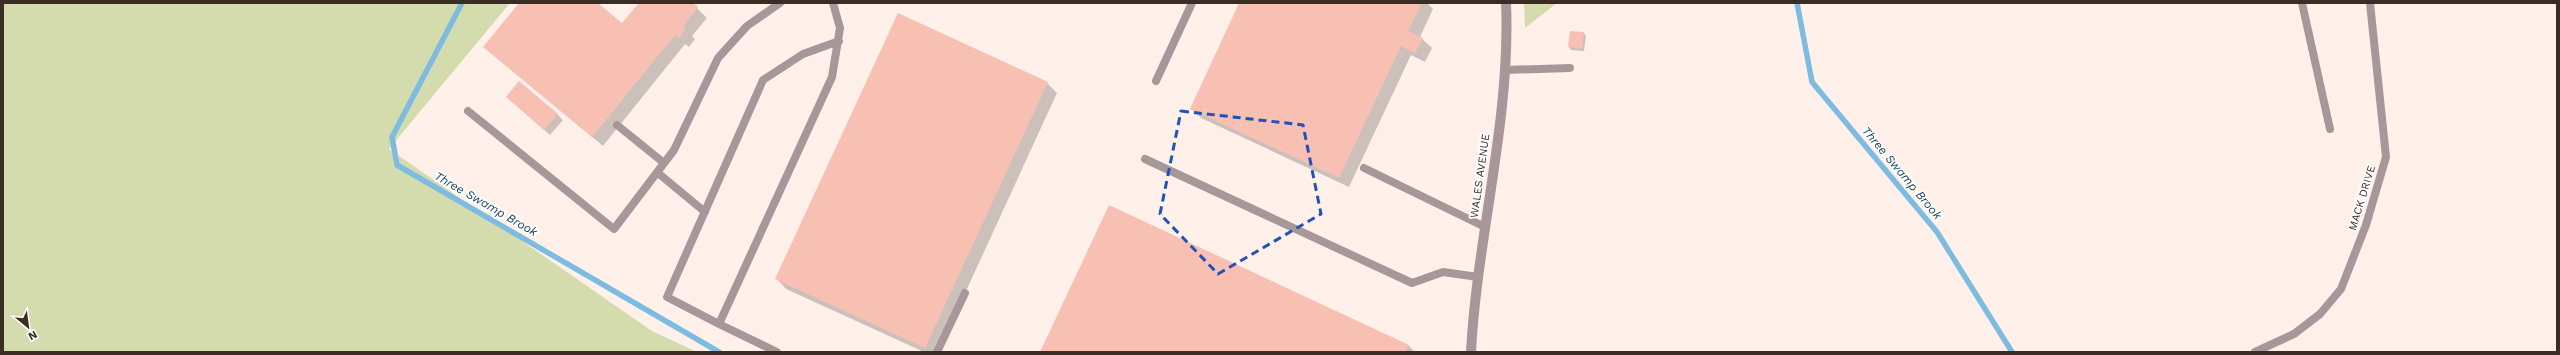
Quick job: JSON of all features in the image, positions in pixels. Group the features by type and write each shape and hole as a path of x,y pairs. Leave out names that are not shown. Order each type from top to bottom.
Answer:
{"street":[{"name":"WALES AVENUE","path":"1471,352 1478,277 1504,70 1506,3"}],"lane":[{"path":"468,111 614,229 674,150 718,58 747,26 780,3"},
{"path":"719,324 832,77 840,28 833,3"},
{"path":"1156,81 1192,3"},
{"path":"2302,3 2330,129"},
{"name":"MACK DRIVE","path":"2255,352 2294,334 2320,314 2341,289 2366,225 2386,157 2370,3"},
{"path":"777,352 666,297 763,80 803,54 839,41"},
{"path":"1504,70 1570,68"},
{"path":"617,125 664,164"},
{"path":"1145,159 1412,283 1443,272 1478,277"},
{"path":"1364,168 1485,227"},
{"path":"658,173 704,212"},
{"path":"937,352 965,293"}],"highlighted area":[{"path":"1181,111 1303,125 1321,214 1218,274 1160,214"}],"green space":[{"path":"3,3 510,3 389,149 652,331 697,352 3,352"},
{"path":"1524,3 1557,3 1525,28"}],"building":[{"path":"519,3 598,3 622,23 639,3 693,3 698,7 683,26 686,29 679,38 675,35 592,137 483,47"},
{"path":"1239,3 1422,3 1408,31 1423,38 1415,53 1401,46 1339,178 1190,109"},
{"path":"898,13 1048,82 925,348 775,279"},
{"path":"1570,31 1584,32 1582,49 1568,47"},
{"path":"519,81 558,114 544,130 506,97"},
{"path":"1109,205 1409,345 1405,352 1040,352"}],"waterway":[{"name":"Three Swamp Brook","path":"462,3 392,137 397,165 719,352"},
{"name":"Three Swamp Brook","path":"1797,3 1812,82 1937,232 2012,352"}]}
